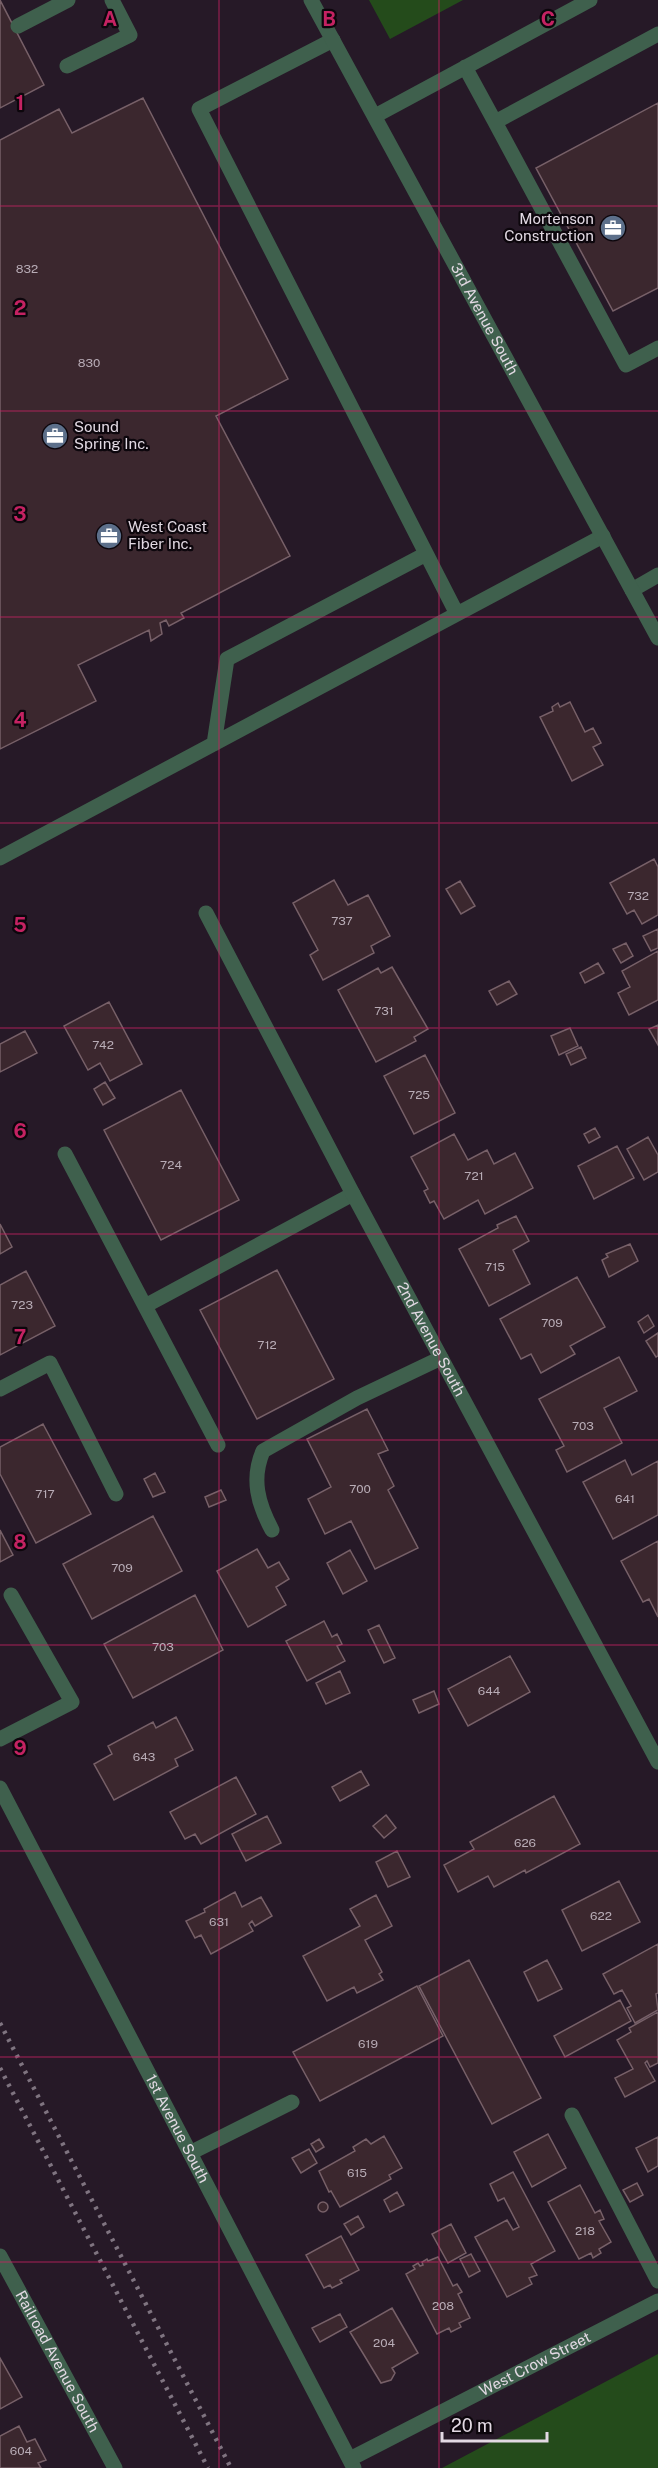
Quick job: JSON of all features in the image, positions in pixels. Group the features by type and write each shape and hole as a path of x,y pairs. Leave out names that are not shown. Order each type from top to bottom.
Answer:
{"street":[{"path":"18,26 68,0"},
{"path":"67,66 130,34 112,0"},
{"name":"3rd Avenue South","path":"311,0 658,638"},
{"path":"375,116 590,0"},
{"path":"495,122 658,34"},
{"path":"333,39 199,109 457,614"},
{"path":"465,67 626,365 658,348"},
{"path":"0,858 603,536"},
{"path":"214,744 227,659 426,554"},
{"path":"632,590 658,575"},
{"name":"2nd Avenue South","path":"206,913 353,1194 658,1762"},
{"path":"65,1154 218,1445"},
{"path":"145,1306 353,1194"},
{"path":"272,1530 265,1517 255,1481 263,1451 357,1398 441,1358"},
{"path":"0,1389 50,1363 116,1494"},
{"path":"0,1739 72,1702 11,1595"},
{"name":"1st Avenue South","path":"0,1788 352,2463"},
{"path":"190,2153 292,2102"},
{"path":"572,2115 658,2282"},
{"name":"Railroad Avenue South","path":"0,2256 115,2468"},
{"name":"West Crow Street","path":"352,2463 658,2301"}],"green space":[{"path":"369,0 463,0 390,39"},
{"path":"658,2354 658,2468 442,2468"}],"building":[{"path":"0,0 44,85 0,108"},
{"path":"143,98 288,379 216,416 290,556 181,613 184,618 169,626 166,620 160,623 162,634 151,641 149,630 78,665 96,701 0,749 0,140 59,109 72,133"},
{"name":"Mortenson Construction","path":"658,103 658,288 613,311 536,168"},
{"path":"570,702 585,732 593,728 601,743 593,747 603,765 572,781 540,717 553,711 552,707 558,703 560,707"},
{"path":"654,859 658,867 658,915 642,924 634,910 627,914 610,883"},
{"path":"334,880 348,905 368,895 390,936 371,946 374,953 323,980 310,955 318,950 293,903"},
{"path":"460,881 475,906 461,914 446,889"},
{"path":"658,929 658,948 651,951 643,936"},
{"path":"626,943 633,956 621,963 613,949"},
{"path":"658,951 658,1000 629,1015 618,993 630,987 622,971"},
{"path":"598,963 604,973 585,983 580,973"},
{"path":"392,967 428,1029 414,1037 416,1041 376,1062 338,990 378,968 381,973"},
{"path":"509,981 517,994 497,1005 489,991"},
{"path":"109,1002 142,1064 110,1081 100,1063 88,1070 64,1026"},
{"path":"658,1025 658,1045 649,1029"},
{"path":"570,1028 578,1046 559,1055 551,1036"},
{"path":"25,1031 37,1053 0,1072 0,1044"},
{"path":"581,1047 586,1058 571,1065 566,1054"},
{"path":"425,1055 455,1113 414,1134 384,1076"},
{"path":"105,1082 115,1098 103,1105 94,1089"},
{"path":"181,1090 239,1200 161,1240 104,1130"},
{"path":"595,1128 600,1137 589,1143 584,1134"},
{"path":"454,1134 468,1160 487,1150 494,1164 515,1153 533,1188 485,1214 478,1200 444,1219 434,1201 430,1203 424,1191 428,1189 411,1157"},
{"path":"648,1137 658,1155 658,1172 644,1180 627,1149"},
{"path":"617,1146 634,1178 594,1199 578,1166"},
{"path":"516,1216 529,1241 513,1250 530,1284 489,1306 459,1249"},
{"path":"0,1224 12,1247 0,1254"},
{"path":"630,1244 638,1261 609,1277 602,1260 608,1257 606,1254"},
{"path":"277,1270 334,1379 257,1419 200,1310"},
{"path":"26,1271 55,1326 0,1355 0,1285"},
{"path":"577,1277 605,1327 570,1346 575,1354 541,1373 531,1354 521,1359 500,1319"},
{"path":"648,1315 654,1326 644,1333 638,1322"},
{"path":"658,1333 658,1356 656,1357 646,1341"},
{"path":"619,1357 637,1391 604,1408 622,1443 567,1472 556,1450 564,1446 539,1399"},
{"path":"367,1409 388,1450 378,1454 394,1486 388,1490 418,1548 375,1569 351,1521 325,1534 308,1499 331,1487 307,1439"},
{"path":"43,1424 91,1514 36,1543 0,1474 0,1447"},
{"path":"625,1460 632,1475 658,1461 658,1515 613,1539 583,1482"},
{"path":"155,1473 165,1492 153,1497 144,1479"},
{"path":"221,1490 226,1500 209,1507 205,1497"},
{"path":"153,1516 182,1571 92,1619 63,1564"},
{"path":"0,1530 13,1555 0,1562"},
{"path":"658,1541 658,1617 649,1599 643,1602 621,1561"},
{"path":"257,1549 268,1568 279,1562 289,1579 276,1587 286,1605 248,1627 217,1571"},
{"path":"350,1550 367,1581 343,1594 327,1563"},
{"path":"195,1595 223,1650 133,1698 104,1644"},
{"path":"324,1621 332,1637 337,1634 342,1644 337,1646 345,1661 307,1681 286,1641"},
{"path":"379,1625 395,1658 384,1663 368,1630"},
{"path":"510,1656 530,1692 468,1726 448,1689"},
{"path":"340,1671 350,1693 326,1704 316,1683"},
{"path":"434,1691 439,1704 419,1713 413,1700"},
{"path":"176,1717 193,1750 175,1759 178,1766 114,1800 94,1764 112,1754 108,1746 153,1722 156,1728"},
{"path":"361,1771 369,1785 340,1801 332,1787"},
{"path":"236,1777 256,1814 201,1844 195,1834 185,1839 170,1812"},
{"path":"554,1796 580,1844 494,1887 488,1876 458,1892 444,1865 474,1849 470,1842"},
{"path":"386,1815 396,1828 384,1838 373,1826"},
{"path":"267,1816 281,1843 246,1861 232,1834"},
{"path":"397,1851 410,1877 388,1887 376,1862"},
{"path":"619,1881 640,1922 582,1951 562,1910"},
{"path":"235,1892 242,1907 261,1897 272,1916 255,1926 252,1921 249,1924 253,1931 211,1954 201,1935 195,1938 186,1921 205,1912 204,1909"},
{"path":"376,1895 392,1926 365,1940 382,1972 379,1974 383,1980 357,1993 354,1987 327,2001 303,1956 360,1926 350,1909"},
{"path":"658,1944 658,1993 656,1994 658,2010 635,2023 627,2008 631,2006 622,1990 614,1994 603,1974"},
{"path":"469,1960 541,2098 492,2124 419,1986"},
{"path":"547,1960 562,1989 538,2001 524,1972"},
{"path":"417,1986 443,2036 320,2101 293,2052"},
{"path":"620,2000 631,2021 565,2057 554,2036"},
{"path":"658,2012 658,2063 650,2067 647,2061 645,2063 655,2081 625,2097 615,2078 633,2069 617,2040 631,2032 629,2028"},
{"path":"548,2134 566,2168 532,2187 514,2152"},
{"path":"384,2136 402,2168 389,2175 391,2179 340,2207 331,2191 329,2192 319,2171 355,2151 353,2147 366,2139 371,2144"},
{"path":"658,2137 658,2166 648,2172 636,2148"},
{"path":"319,2139 324,2147 316,2152 311,2144"},
{"path":"309,2149 317,2163 301,2173 292,2158"},
{"path":"513,2172 555,2251 531,2264 537,2275 529,2278 532,2284 507,2297 475,2237 507,2220 513,2230 519,2227 504,2198 498,2201 490,2184"},
{"path":"637,2183 643,2195 630,2202 623,2190"},
{"path":"580,2185 595,2213 600,2210 604,2219 599,2221 611,2242 599,2249 601,2253 593,2258 591,2253 579,2259 548,2202"},
{"path":"397,2192 404,2205 390,2212 384,2200"},
{"path":"323,2202 327,2203 327,2211 323,2212 319,2211 318,2207 319,2203"},
{"path":"358,2216 364,2227 351,2235 344,2224"},
{"path":"451,2224 466,2253 448,2263 432,2234"},
{"path":"341,2236 359,2270 340,2280 342,2283 332,2288 330,2285 324,2288 306,2255"},
{"path":"471,2254 480,2271 469,2277 460,2259"},
{"path":"438,2257 453,2286 457,2284 462,2292 458,2294 470,2318 459,2323 461,2327 451,2332 449,2328 437,2334 406,2274 415,2269 413,2266 418,2263 420,2266 427,2259 428,2261"},
{"path":"392,2308 418,2353 392,2368 395,2373 391,2380 381,2383 350,2332"},
{"path":"340,2314 347,2327 320,2342 312,2328"},
{"path":"0,2358 22,2397 0,2409"},
{"path":"19,2426 27,2442 35,2439 46,2460 38,2463 41,2468 0,2468 0,2436"}],"railway":[{"path":"0,2023 231,2468"},
{"path":"0,2068 208,2468"}],"place":[{"name":"Mortenson Construction","path":"613,228"},
{"name":"Sound Spring Inc.","path":"55,436"},
{"name":"West Coast Fiber Inc.","path":"109,536"}]}
